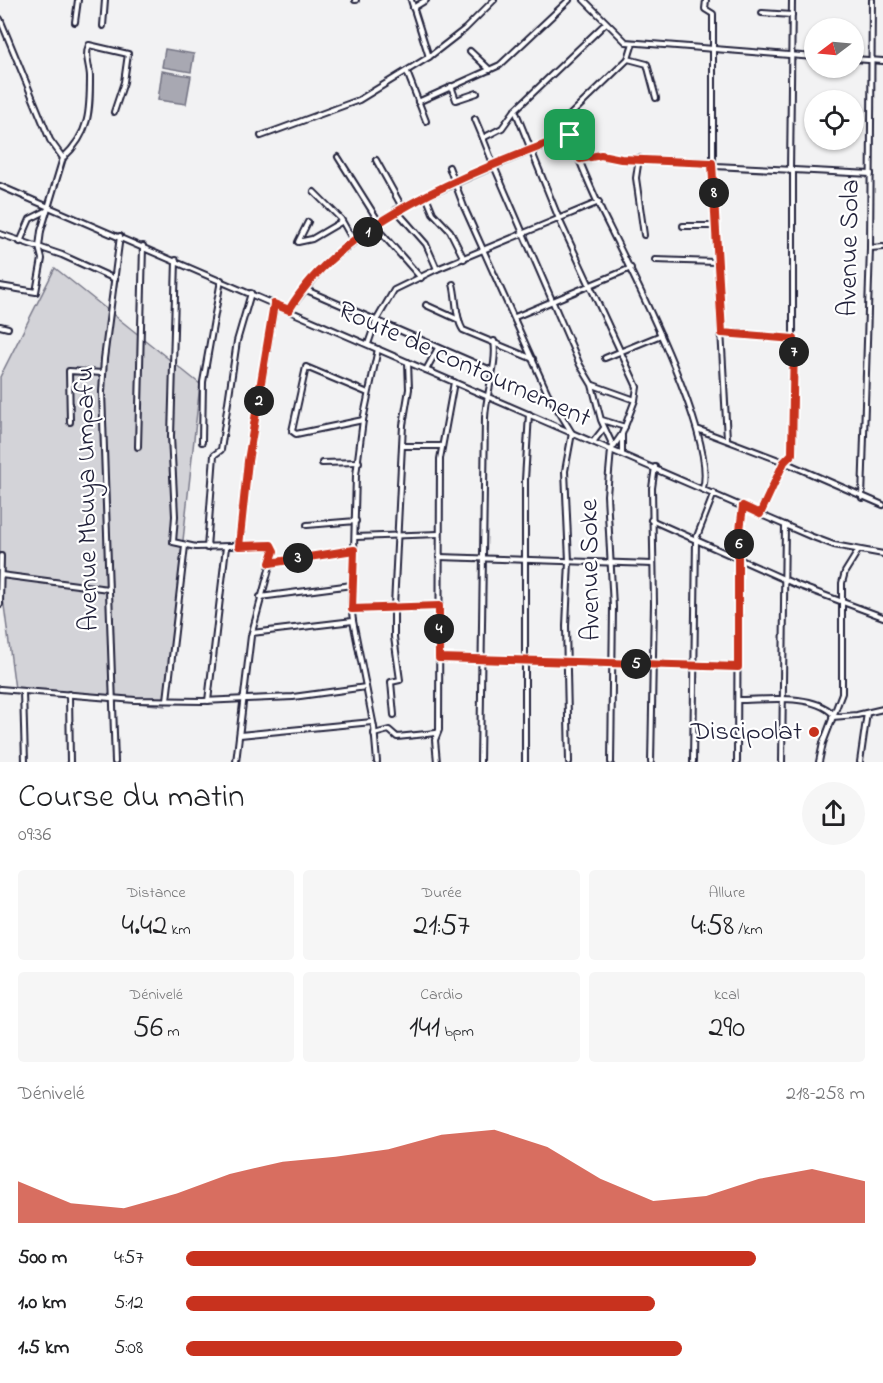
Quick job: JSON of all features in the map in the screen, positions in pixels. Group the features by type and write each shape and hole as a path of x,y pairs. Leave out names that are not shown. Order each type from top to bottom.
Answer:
{"street":[{"path":"75,22 78,0"},
{"path":"103,27 105,0"},
{"path":"411,0 429,57"},
{"path":"413,8 426,0"},
{"path":"261,136 359,100 429,57 465,29 494,0"},
{"path":"418,102 490,70 512,56 569,0"},
{"path":"584,0 624,41 804,56"},
{"path":"706,0 705,9 713,14 713,164 716,262 728,439"},
{"path":"760,514 784,462 792,454 794,434 792,0"},
{"name":"Avenue Sola","path":"862,498 870,248 872,0"},
{"path":"762,13 792,15"},
{"path":"0,19 50,140 63,158"},
{"path":"483,138 500,130 515,110 606,22"},
{"path":"0,36 7,34"},
{"path":"633,43 628,59 568,117 566,122 598,202 661,335 697,428 704,474 703,488"},
{"path":"0,286 36,292 42,260 39,248 46,208 63,158 75,146 91,109 87,51 89,45 128,54 124,82 114,112"},
{"path":"470,51 490,70"},
{"path":"628,59 647,64 656,98"},
{"path":"864,60 883,61"},
{"path":"406,72 426,121"},
{"path":"451,86 456,100 477,93"},
{"path":"515,110 560,219 637,387 622,434 622,454"},
{"path":"475,119 580,365 592,385 601,420 612,448"},
{"path":"289,310 332,257 396,210 570,135"},
{"path":"580,159 598,155 792,172 871,174"},
{"path":"338,157 377,224 421,278"},
{"path":"639,158 636,178 644,236"},
{"path":"376,160 402,207"},
{"path":"449,167 550,399 572,433 565,471 569,561 567,661 569,762"},
{"name":"Route de contournement","path":"0,186 39,202 46,208 120,236 486,396 612,448 785,525 834,545 883,554"},
{"path":"314,192 334,211 354,242"},
{"path":"426,196 434,213 450,231 464,259"},
{"path":"35,214 39,202"},
{"path":"368,344 376,321 393,291 437,269 598,202"},
{"path":"21,242 30,219 46,208"},
{"path":"396,210 426,244 437,269"},
{"path":"308,222 298,242 312,239 341,222"},
{"path":"683,226 715,226"},
{"path":"0,234 115,279"},
{"name":"Avenue Mbuya Umpafu","path":"115,762 103,373 120,236"},
{"path":"138,447 143,246"},
{"path":"870,248 883,247"},
{"path":"176,260 171,445 175,509 173,542 184,546 207,548 271,545 274,551 252,633 236,762"},
{"path":"655,260 716,262"},
{"path":"514,318 631,268"},
{"path":"202,442 203,382 221,280"},
{"path":"453,284 463,330 533,359"},
{"path":"304,289 491,370"},
{"path":"207,548 214,455 221,450 237,341 251,293"},
{"path":"239,546 248,461 274,304"},
{"path":"426,305 459,320"},
{"path":"0,326 8,328"},
{"path":"722,333 794,339"},
{"path":"605,358 661,335"},
{"path":"494,341 496,356"},
{"path":"480,762 486,396 496,356 505,347"},
{"path":"426,370 438,348"},
{"path":"377,762 353,621 352,585 363,420 378,349"},
{"path":"394,715 391,682 400,680 394,637 394,608 402,446 409,389 408,362"},
{"path":"363,420 292,433 306,367 368,393"},
{"path":"70,422 69,371 103,373"},
{"path":"437,762 442,446 454,382"},
{"path":"592,385 635,399"},
{"path":"525,762 525,480 529,414"},
{"path":"601,420 624,427"},
{"path":"593,442 604,428"},
{"path":"697,428 784,462 862,498 883,505"},
{"path":"612,448 622,434"},
{"path":"402,446 442,446"},
{"name":"Avenue Soke","path":"611,762 612,563 607,503 612,448"},
{"path":"322,463 359,462"},
{"path":"651,762 653,564 651,520 655,467"},
{"path":"693,762 696,539 714,493"},
{"path":"737,762 739,558 743,506"},
{"path":"651,520 784,579 883,617"},
{"path":"307,525 356,521"},
{"path":"782,762 785,525"},
{"path":"355,537 439,534"},
{"path":"167,700 184,546"},
{"path":"208,701 226,547"},
{"path":"270,563 354,550"},
{"path":"819,762 832,715 842,693 841,599 845,572 858,551"},
{"path":"0,601 1,556"},
{"path":"439,557 653,564"},
{"path":"1,575 108,589"},
{"path":"260,597 352,585"},
{"path":"352,609 439,606"},
{"path":"252,633 353,621"},
{"path":"439,658 738,667"},
{"path":"0,689 113,698 208,701 303,696 366,687"},
{"path":"23,690 25,762"},
{"path":"69,694 70,762"},
{"path":"738,700 817,704 832,715 867,713 883,709"},
{"path":"860,762 867,713"},
{"path":"240,735 372,722"},
{"path":"374,734 389,730 397,737 408,738 436,733"}],"shaded area":[{"path":"165,49 194,54 191,72 162,67"},
{"path":"162,71 191,76 186,104 158,100"},
{"path":"55,268 200,384 165,706 15,689 0,575 0,377"}],"place":[{"name":"Discipolat","path":"814,732"}],"route":[{"path":"570,135 580,159 601,155 621,159 712,163 716,262 722,333 794,339 792,454 784,462 760,514 743,506 738,546 740,561 738,667 439,658 439,606 352,609 354,550 270,563 274,551 271,545 239,546 248,461 274,304 289,310 295,299 327,262 396,210 521,154 570,135"}]}
